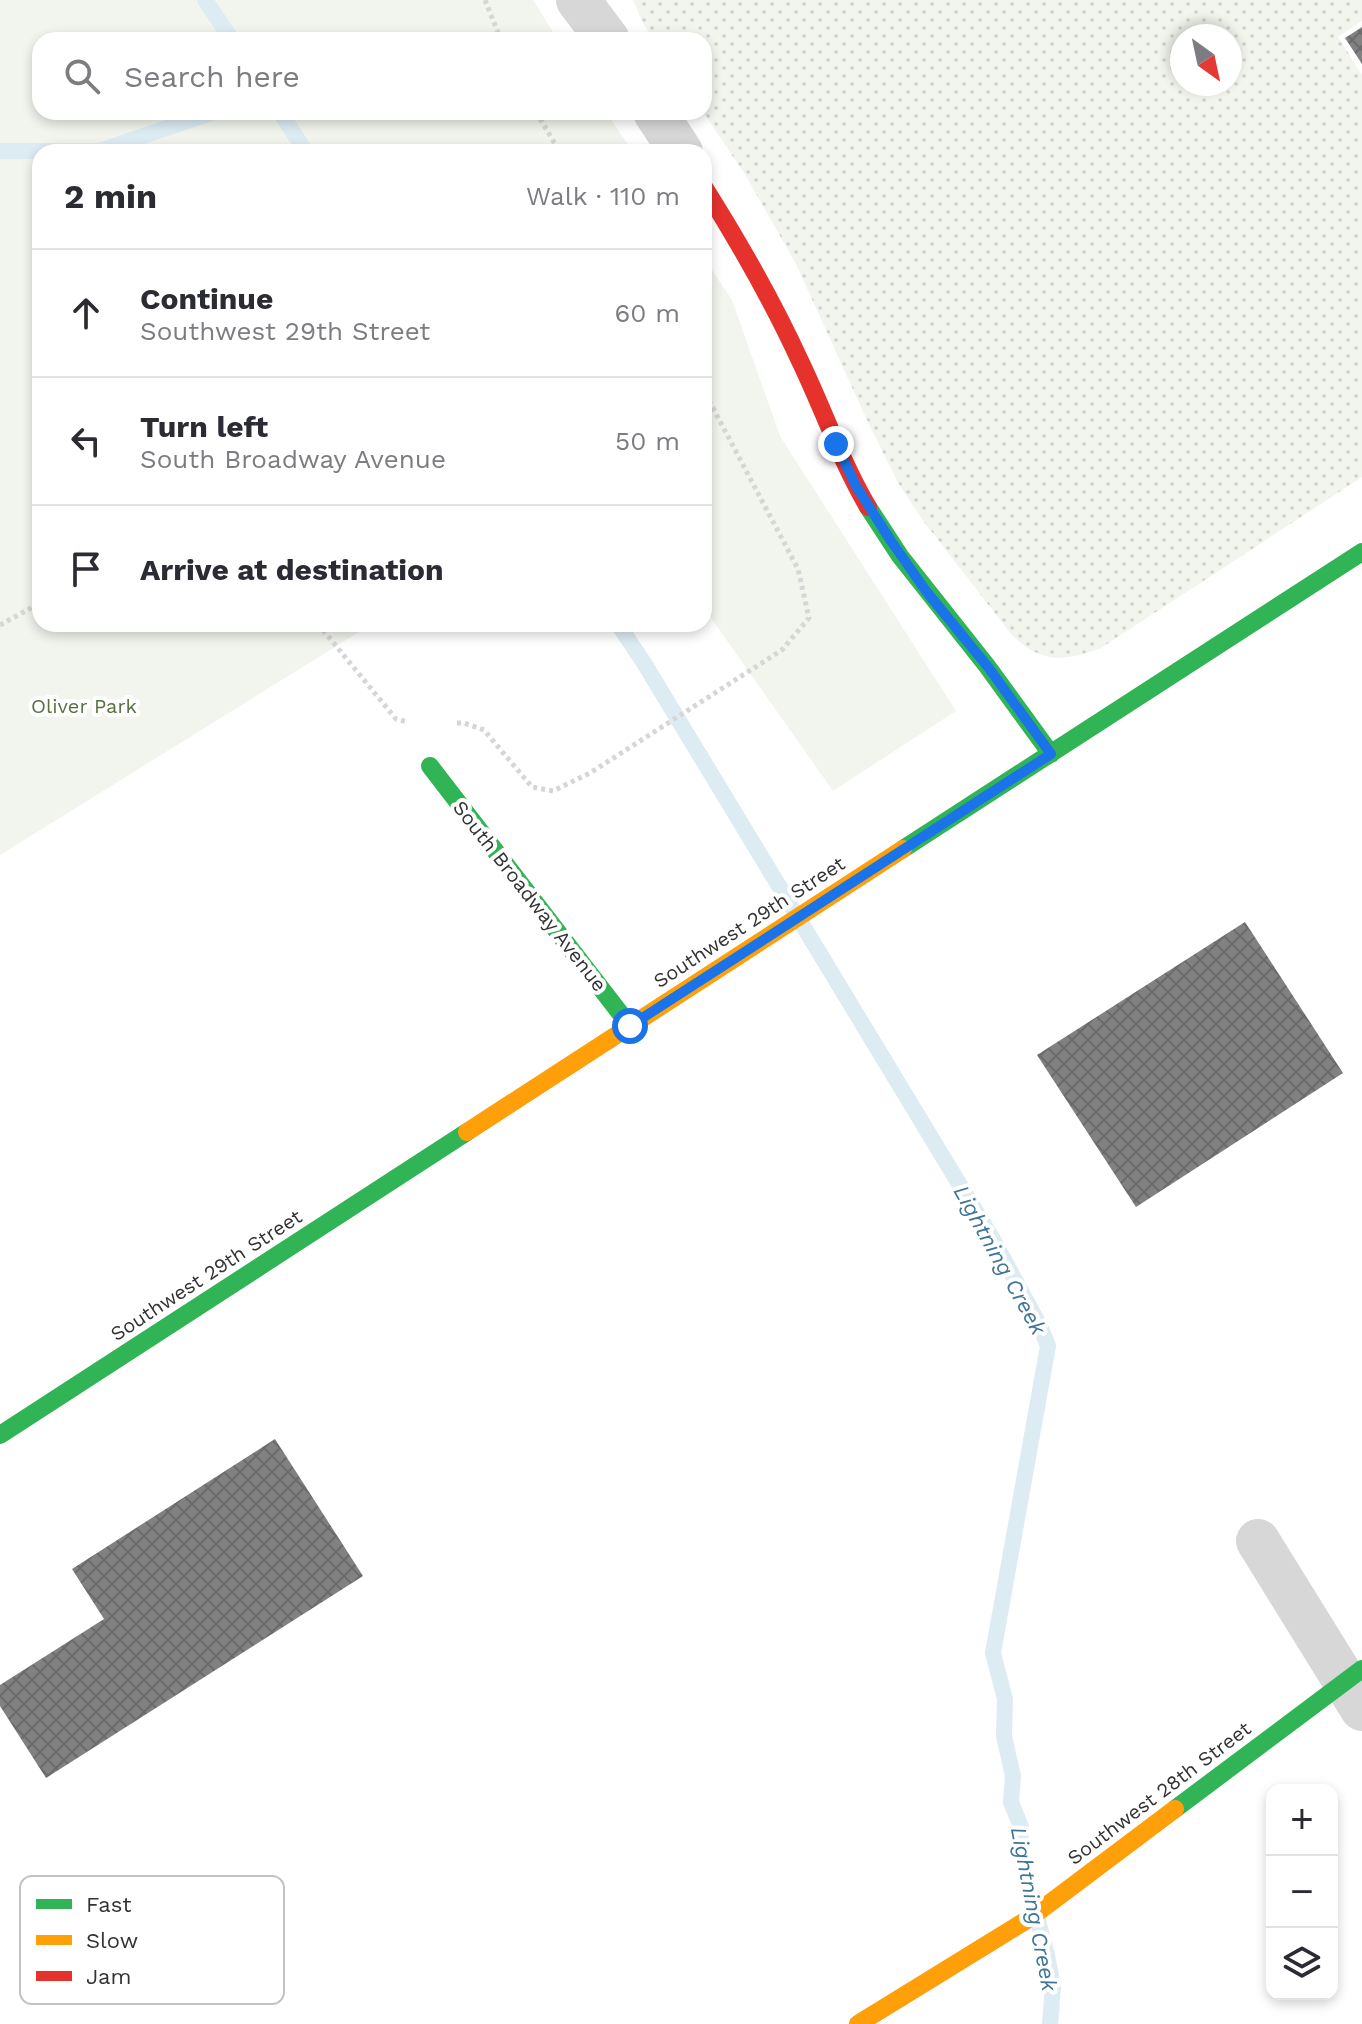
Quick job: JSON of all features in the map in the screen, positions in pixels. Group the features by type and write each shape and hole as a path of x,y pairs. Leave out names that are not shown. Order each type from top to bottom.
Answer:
{"main road":[{"path":"712,200 760,278 856,486 926,591 988,667 1051,754"},
{"name":"Southwest 29th Street","path":"0,1435 1362,552"},
{"name":"South Broadway Avenue","path":"430,766 630,1026"},
{"name":"Southwest 28th Street","path":"858,2024 1030,1918 1356,1686"}],"street":[{"path":"578,0 602,32"},
{"path":"660,120 676,144"},
{"path":"1258,1541 1356,1686"}],"path":[{"path":"485,0 498,32"},
{"path":"541,120 555,144"},
{"path":"590,773 782,650 809,618 798,569 712,406"},
{"path":"0,625 32,607"}],"green space":[{"name":"Oliver Park","path":"0,0 533,0 553,32 32,32 32,120 611,120 628,144 32,144 32,632 359,632 0,855"},
{"path":"633,0 1362,0 1362,21 1338,37 1362,75 1362,477 1101,648 1075,656 1053,658 1022,644 921,518 897,481 796,264 746,176 708,120 712,120 712,32 649,32"},
{"path":"712,270 732,300 780,436 956,711 833,791 712,619"}],"building":[{"path":"1362,27 1362,64 1345,38"},
{"path":"1245,922 1343,1073 1136,1207 1037,1055"},
{"path":"275,1439 363,1576 46,1778 0,1706 0,1685 104,1619 72,1569"}],"waterway":[{"name":"Lightning Creek","path":"205,0 227,32"},
{"path":"120,144 190,120"},
{"name":"Lightning Creek","path":"285,120 301,144"},
{"path":"0,151 32,151"},
{"name":"Lightning Creek","path":"623,632 995,1243 1048,1346 993,1653 1005,1699 1004,1736 1013,1776 1011,1802 1021,1827 1020,1853 1053,1987 1050,2024"}],"traffic: fast":[{"path":"868,507 900,556 987,666 1051,754"},
{"path":"903,849 1362,552"},
{"path":"430,766 630,1026"},
{"path":"0,1435 467,1132"},
{"path":"1175,1809 1362,1669"}],"traffic: slow":[{"path":"467,1132 903,849"},
{"path":"858,2024 1030,1918 1175,1809"}],"traffic: jam":[{"path":"712,200 779,318 868,507"}],"route":[{"path":"630,1026 1051,754 891,541 856,486 836,444"}]}
